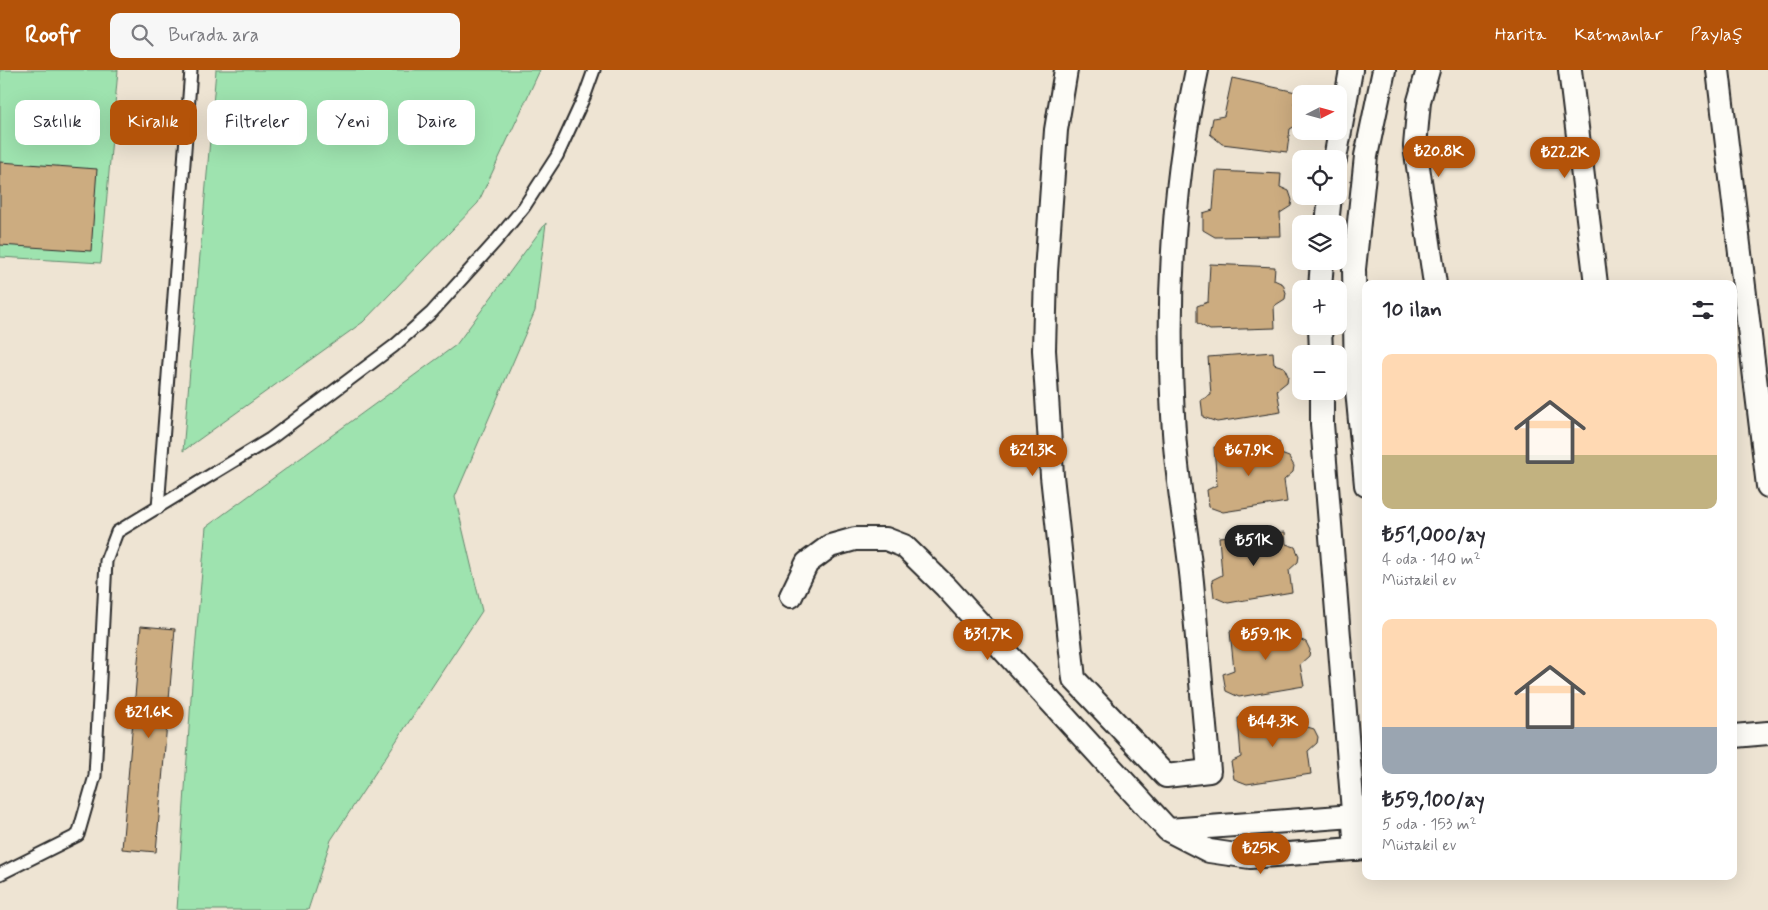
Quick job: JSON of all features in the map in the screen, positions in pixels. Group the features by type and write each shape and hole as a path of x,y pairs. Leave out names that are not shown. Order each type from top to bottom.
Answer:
{"street":[{"path":"1066,70 1056,130 1046,272 1044,350 1052,476 1074,679 1166,776 1209,771 1192,582 1174,433 1171,337 1175,219 1192,93 1197,70"},
{"path":"1337,150 1351,70"},
{"path":"1362,443 1356,379 1354,269 1366,156 1384,70"},
{"path":"1428,70 1419,101 1415,146 1434,280"},
{"path":"1570,70 1596,280"},
{"path":"1718,70 1768,486"},
{"path":"791,596 807,563 830,546 855,539 886,539 904,546 946,586 1168,830 1209,851 1250,858 1361,848 1360,815 1322,424 1322,400"},
{"path":"1737,736 1768,733"},
{"path":"1168,830 1360,815"}],"lane":[{"path":"158,508 191,70"},
{"path":"0,874 78,835 94,776 106,561 117,532 270,439 394,346 432,312 524,207 556,156 585,95 594,70"}],"green space":[{"path":"0,70 118,70 115,100 110,100 111,145 101,263 0,257"},
{"path":"216,70 540,70 478,203 363,322 183,451 210,145 307,145 307,100 213,100"},
{"path":"546,223 535,311 455,497 482,611 331,840 308,910 177,910 192,683 206,527 456,345"}],"building":[{"path":"1232,78 1292,91 1292,128 1290,129 1287,152 1222,144 1210,134 1213,118 1224,116"},
{"path":"0,162 97,169 91,251 0,245"},
{"path":"1216,171 1281,174 1280,187 1289,191 1292,200 1291,206 1280,213 1281,236 1215,237 1203,230 1203,213 1213,210"},
{"path":"1210,264 1275,267 1274,280 1283,284 1286,293 1285,299 1274,306 1275,328 1210,330 1197,323 1197,306 1208,302"},
{"path":"1273,352 1274,364 1284,367 1288,376 1287,382 1277,390 1281,412 1217,422 1203,417 1201,400 1211,395 1208,357"},
{"path":"1279,442 1281,454 1289,457 1294,466 1293,472 1284,480 1287,502 1223,512 1209,507 1207,490 1217,485 1214,447"},
{"path":"1285,532 1286,544 1295,547 1299,556 1298,562 1289,570 1292,592 1228,603 1214,597 1212,580 1222,575 1219,537"},
{"path":"141,626 175,629 156,852 122,849"},
{"path":"1296,626 1297,638 1306,642 1310,650 1309,656 1300,664 1304,686 1239,697 1226,691 1223,674 1234,670 1230,631"},
{"path":"1303,713 1304,726 1314,729 1318,737 1317,743 1308,751 1311,774 1247,784 1234,779 1231,762 1241,757 1238,718"}]}
